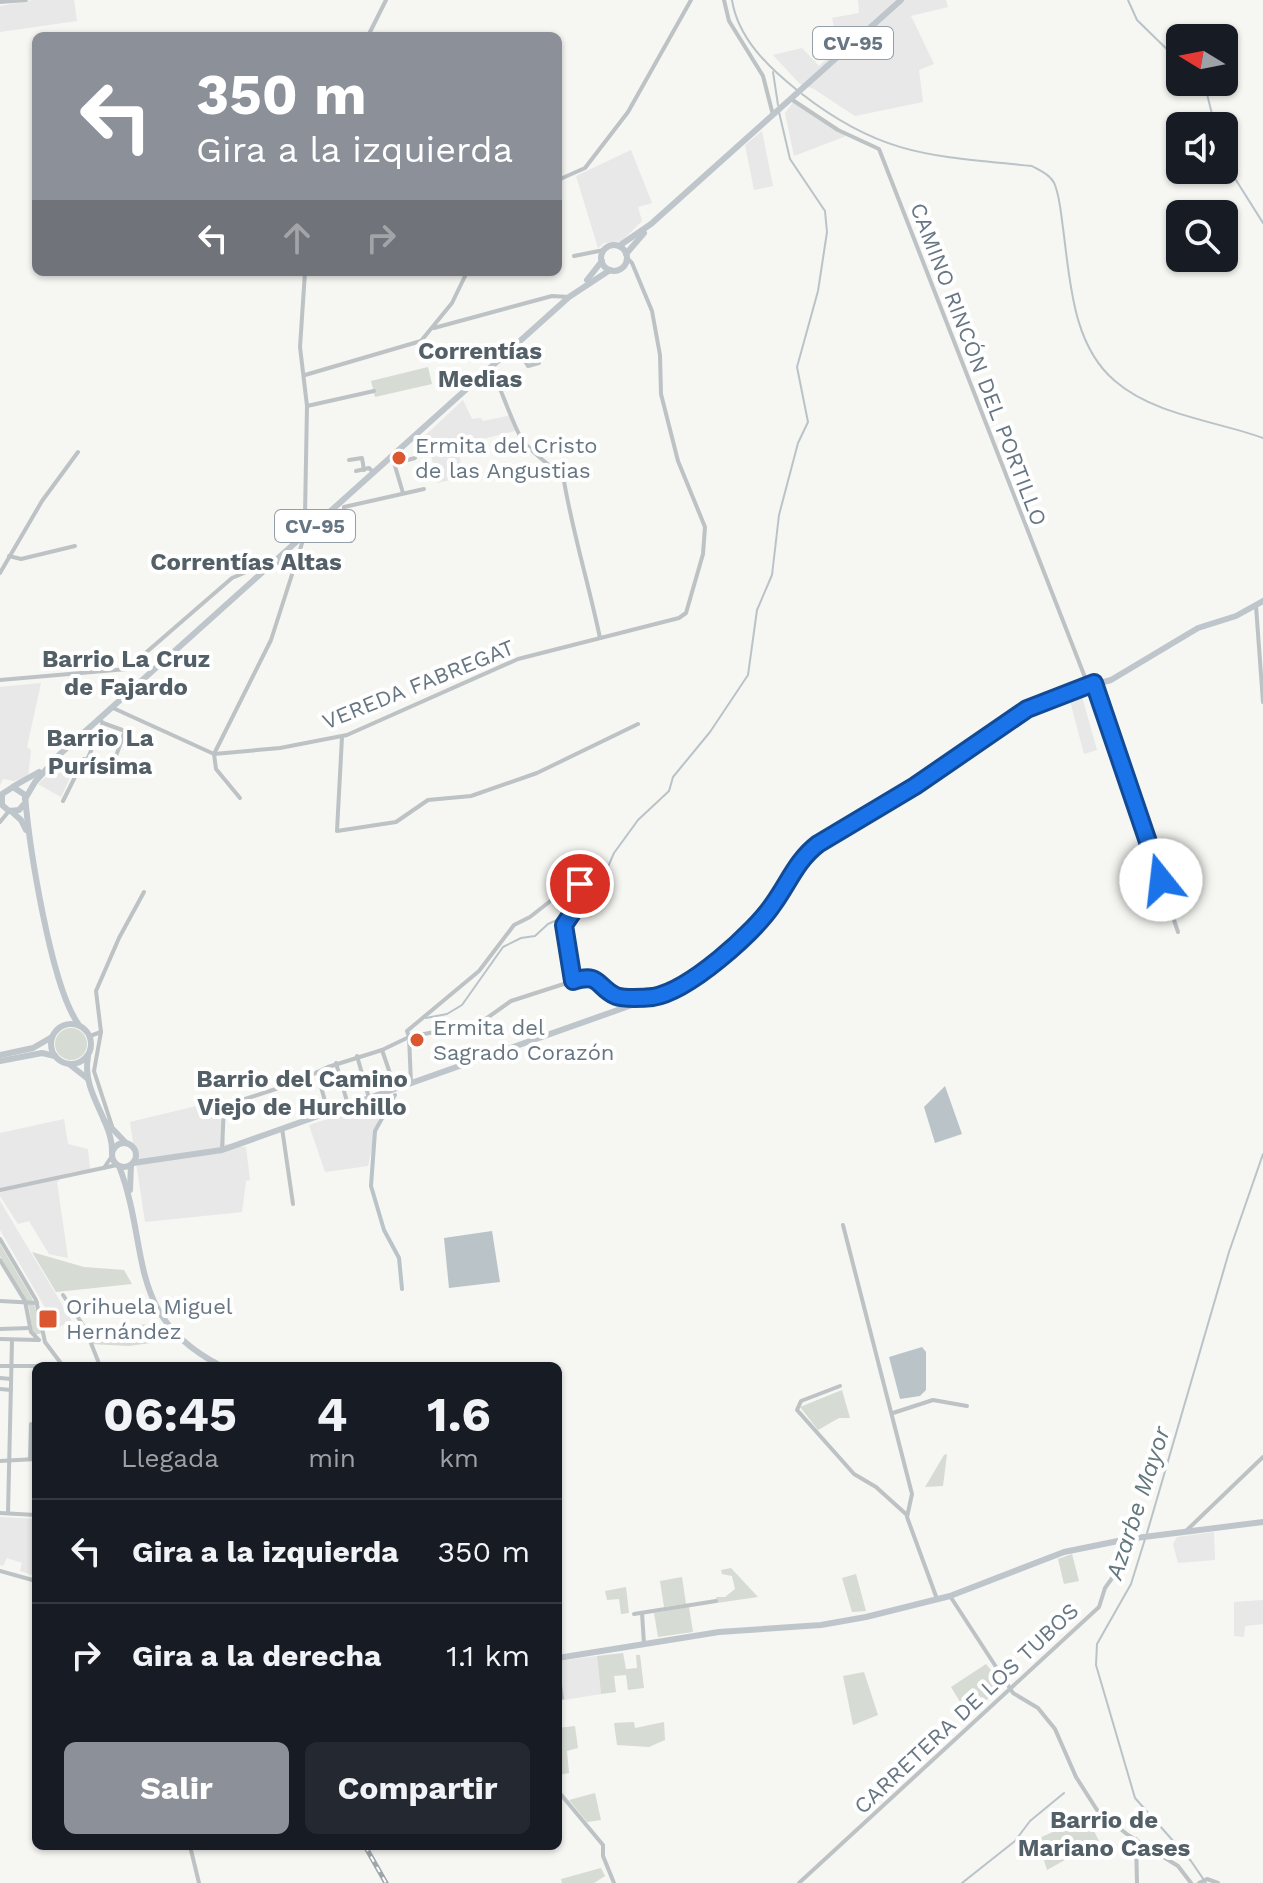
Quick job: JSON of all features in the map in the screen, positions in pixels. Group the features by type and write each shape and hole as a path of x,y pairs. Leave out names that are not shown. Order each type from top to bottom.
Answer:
{"main road":[{"name":"CV-95","path":"6,788 46,768 101,721 374,473 394,460 583,285 602,261 604,250 619,246 651,224 901,0"},
{"name":"CV-95","path":"583,285 627,260 651,224"},
{"path":"619,246 627,260"},
{"path":"602,261 610,270"},
{"path":"118,1166 222,1150 653,997 720,960 762,919 803,855 818,844 915,786 1027,709 1091,684 1111,680 1198,628 1263,601"},
{"name":"CV-95","path":"7,811 19,810 46,768"},
{"path":"0,1058 33,1048 52,1037 66,1011 25,801 20,789 6,788 0,801 24,824 32,849"},
{"path":"63,995 79,1025 90,1036 88,1079 130,1201 139,1262 151,1298 184,1342 215,1362"},
{"path":"60,1027 79,1025"},
{"path":"52,1037 55,1057"},
{"path":"0,1058 42,1053 69,1064 88,1079"},
{"path":"69,1064 81,1062 89,1053"},
{"path":"99,1111 114,1132 129,1145 142,1154 159,1159"},
{"path":"112,1154 119,1144 129,1145 135,1153 130,1201"},
{"path":"562,1657 719,1632 821,1625 937,1600 1064,1552 1128,1539 1263,1522"}],"street":[{"path":"0,2 26,0"},
{"path":"370,32 386,0"},
{"path":"562,178 585,168 628,112 691,0"},
{"path":"724,0 729,21 763,76 773,115"},
{"name":"CAMINO RINCÓN DEL PORTILLO","path":"791,99 838,130 879,149 1091,684 1178,932"},
{"path":"574,256 604,250"},
{"name":"VEREDA FABREGAT","path":"113,708 214,754 280,748 342,737 518,659 679,618 686,613 705,536 703,520 678,461 661,394 660,355 652,311 627,260"},
{"path":"240,798 216,769 214,754 271,640 308,532 305,515 307,406 300,347 305,276"},
{"path":"305,375 421,341 434,328 466,276"},
{"path":"434,328 552,296 569,297"},
{"path":"516,345 528,366 539,363"},
{"path":"491,368 511,409 518,432 542,464 564,481 569,520 583,559 600,638"},
{"path":"307,406 374,391"},
{"path":"0,573 42,501 78,452"},
{"path":"349,460 362,458 364,470"},
{"path":"403,493 394,460 415,458"},
{"path":"356,471 374,473"},
{"path":"351,541 343,504 424,489"},
{"path":"9,556 21,559 75,546"},
{"path":"0,680 127,669 232,578 276,561 294,568"},
{"path":"1256,606 1263,702"},
{"path":"87,760 101,721 125,731 111,770"},
{"path":"342,737 337,831 396,822 428,800 471,796 537,773 638,724"},
{"path":"63,801 84,759 121,774"},
{"path":"0,822 7,811"},
{"path":"411,1083 407,1031 479,971 514,925 577,882 584,894 564,929 573,981"},
{"path":"114,1132 94,1071 101,1032 96,991 119,938 144,892"},
{"path":"222,1150 224,1106 297,1082 336,1063 382,1050 409,1037 480,1023 511,1001 585,977 597,980 616,996 653,997"},
{"path":"628,997 632,1005"},
{"path":"90,1036 101,1032"},
{"path":"382,1050 395,1088"},
{"path":"357,1056 369,1098"},
{"path":"336,1063 348,1105"},
{"path":"317,1072 328,1112"},
{"path":"282,1128 293,1204"},
{"path":"103,1170 112,1154"},
{"path":"0,1190 118,1166"},
{"path":"843,1225 912,1494 907,1515"},
{"path":"0,1239 37,1303 42,1332 39,1339"},
{"path":"0,1260 25,1301 30,1328 59,1362"},
{"path":"63,1295 85,1328 98,1362"},
{"path":"0,1301 37,1303"},
{"path":"0,1329 30,1328"},
{"path":"20,1330 26,1335 22,1340"},
{"path":"39,1339 42,1332"},
{"path":"0,1339 39,1339"},
{"path":"8,1513 12,1340"},
{"path":"0,1366 32,1366"},
{"path":"0,1378 11,1379"},
{"path":"840,1386 801,1401 797,1410 854,1474 876,1487 907,1515 937,1600"},
{"path":"0,1389 11,1390"},
{"path":"892,1414 933,1400 967,1406"},
{"path":"0,1406 10,1406"},
{"path":"31,1424 32,1442"},
{"path":"1186,1532 1263,1457"},
{"path":"0,1461 32,1459"},
{"path":"0,1513 32,1515"},
{"name":"CARRETERA DE LOS TUBOS","path":"799,1883 1099,1607 1105,1588 1123,1563 1128,1539"},
{"path":"0,1571 32,1580"},
{"path":"950,1596 1010,1688 1038,1708 1055,1729 1076,1777 1097,1810 1178,1866 1191,1883"},
{"path":"634,1614 716,1601"},
{"path":"642,1613 644,1644"},
{"path":"562,1796 603,1845 603,1856 614,1883"},
{"path":"1136,1839 1137,1883"},
{"path":"191,1850 199,1883"},
{"path":"1199,1883 1207,1879 1218,1883"}],"shaded area":[{"path":"33,0 74,0 77,21 0,32 0,6"},
{"path":"858,0 946,0 948,7 911,16 934,64 919,70 923,102 855,116 814,89 800,84 773,55 802,48 819,66 838,48 832,18 859,13"},
{"path":"795,100 846,136 794,156 785,113"},
{"path":"762,131 773,186 754,190 745,145"},
{"path":"631,150 652,203 638,207 642,221 622,241 604,243 598,248 576,176"},
{"path":"428,367 432,384 375,397 371,381"},
{"path":"463,400 472,419 481,418 483,421 513,415 515,431 458,445 463,477 437,483 431,454 425,454 416,444"},
{"path":"41,683 27,747 31,750 28,777 14,781 3,779 0,785 0,687"},
{"path":"1081,693 1097,750 1084,754 1069,697"},
{"path":"62,762 72,773 61,797 38,784"},
{"path":"71,1028 82,1033 87,1044 82,1055 71,1060 60,1055 55,1044 60,1033"},
{"path":"945,1086 962,1134 935,1143 924,1107"},
{"path":"221,1102 225,1144 246,1147 250,1180 246,1181 242,1212 145,1222 130,1122"},
{"path":"382,1102 368,1166 325,1172 309,1125"},
{"path":"64,1119 68,1144 88,1149 90,1169 68,1173 57,1182 68,1258 49,1254 29,1221 18,1224 0,1196 0,1133"},
{"path":"0,1201 72,1321 57,1328 0,1230"},
{"path":"492,1231 500,1282 449,1288 444,1238"},
{"path":"0,1244 32,1298 43,1333 33,1335 29,1307 0,1256"},
{"path":"32,1252 84,1267 124,1270 132,1284 56,1292"},
{"path":"155,1324 165,1341 129,1346 90,1344 80,1328"},
{"path":"922,1347 926,1352 926,1390 920,1396 900,1399 889,1357"},
{"path":"842,1390 850,1418 839,1418 818,1430 800,1407"},
{"path":"947,1454 943,1486 925,1487 944,1455"},
{"path":"0,1517 32,1519 32,1575 20,1571 22,1563 7,1558 3,1566 0,1565"},
{"path":"1214,1532 1215,1560 1178,1563 1173,1544 1177,1537"},
{"path":"1072,1554 1079,1581 1064,1584 1058,1559"},
{"path":"731,1568 758,1597 717,1603 716,1597 725,1597 735,1589 732,1576 722,1574 721,1570"},
{"path":"856,1574 866,1611 852,1612 842,1578"},
{"path":"682,1577 686,1604 664,1607 660,1581"},
{"path":"626,1587 629,1613 621,1614 619,1599 607,1600 605,1591"},
{"path":"1263,1600 1263,1624 1245,1626 1244,1637 1234,1636 1234,1602"},
{"path":"689,1607 693,1632 658,1637 654,1613"},
{"path":"623,1653 626,1669 637,1668 636,1655 640,1655 644,1688 628,1690 626,1675 614,1676 616,1692 601,1694 597,1656"},
{"path":"597,1656 601,1694 564,1700 562,1661"},
{"path":"986,1664 1004,1686 968,1715 951,1687"},
{"path":"864,1672 878,1715 853,1725 843,1676"},
{"path":"634,1722 635,1728 664,1722 665,1740 649,1747 617,1745 614,1723"},
{"path":"575,1726 578,1748 567,1751 569,1773 562,1774 562,1728"},
{"path":"595,1793 601,1820 587,1822 569,1800"},
{"path":"1087,1817 1099,1841 1047,1870 1037,1839"},
{"path":"601,1868 605,1876 594,1883 562,1883 561,1879"}],"waterway":[{"name":"Azarbe Mayor","path":"732,0 741,27 756,51 797,90"},
{"path":"1128,0 1137,20 1166,48"},
{"path":"773,72 778,105"},
{"name":"Azarbe Mayor","path":"802,94 831,115 885,142 938,155 1032,166 1045,174 1053,182 1058,195 1071,289 1081,330 1101,366 1115,381 1148,402 1263,438"},
{"path":"1208,96 1212,112"},
{"path":"584,887 607,869 614,853 638,820 669,791 673,777 710,732 748,675 757,610 772,575 779,515 798,443 808,422 797,367 818,291 827,232 825,211 790,159 779,112"},
{"path":"1238,183 1263,223"},
{"path":"573,908 581,892"},
{"path":"426,1018 447,1014 462,1005 503,947 521,938 535,936 548,924 570,914"},
{"path":"395,1095 375,1131 371,1186 384,1230 399,1258 402,1289"},
{"name":"Azarbe Mayor","path":"1147,1533 1229,1252 1263,1154"},
{"name":"Azarbe Mayor","path":"1145,1539 1131,1584 1097,1644 1096,1665 1135,1798 1191,1861 1206,1883"},
{"path":"962,1883 1015,1841 1030,1821 1064,1793"}],"railway":[{"path":"367,1850 386,1883"}],"place":[{"name":"Ermita del Cristo de las Angustias","path":"399,458"},
{"name":"Ermita del Sagrado Corazón","path":"417,1040"},
{"name":"Orihuela Miguel Hernández","path":"48,1319"}],"district":[{"name":"Correntías Medias","path":"480,365"},
{"name":"Correntías Altas","path":"246,562"},
{"name":"Barrio La Cruz de Fajardo","path":"126,673"},
{"name":"Barrio La Purísima","path":"100,752"},
{"name":"Barrio del Camino Viejo de Hurchillo","path":"302,1093"},
{"name":"Barrio de Mariano Cases","path":"1104,1834"}],"route":[{"path":"580,884 583,897 564,925 573,981 585,977 597,980 616,996 653,997 720,960 762,919 803,855 818,844 915,786 1027,709 1056,695 1094,683 1161,880"}]}
